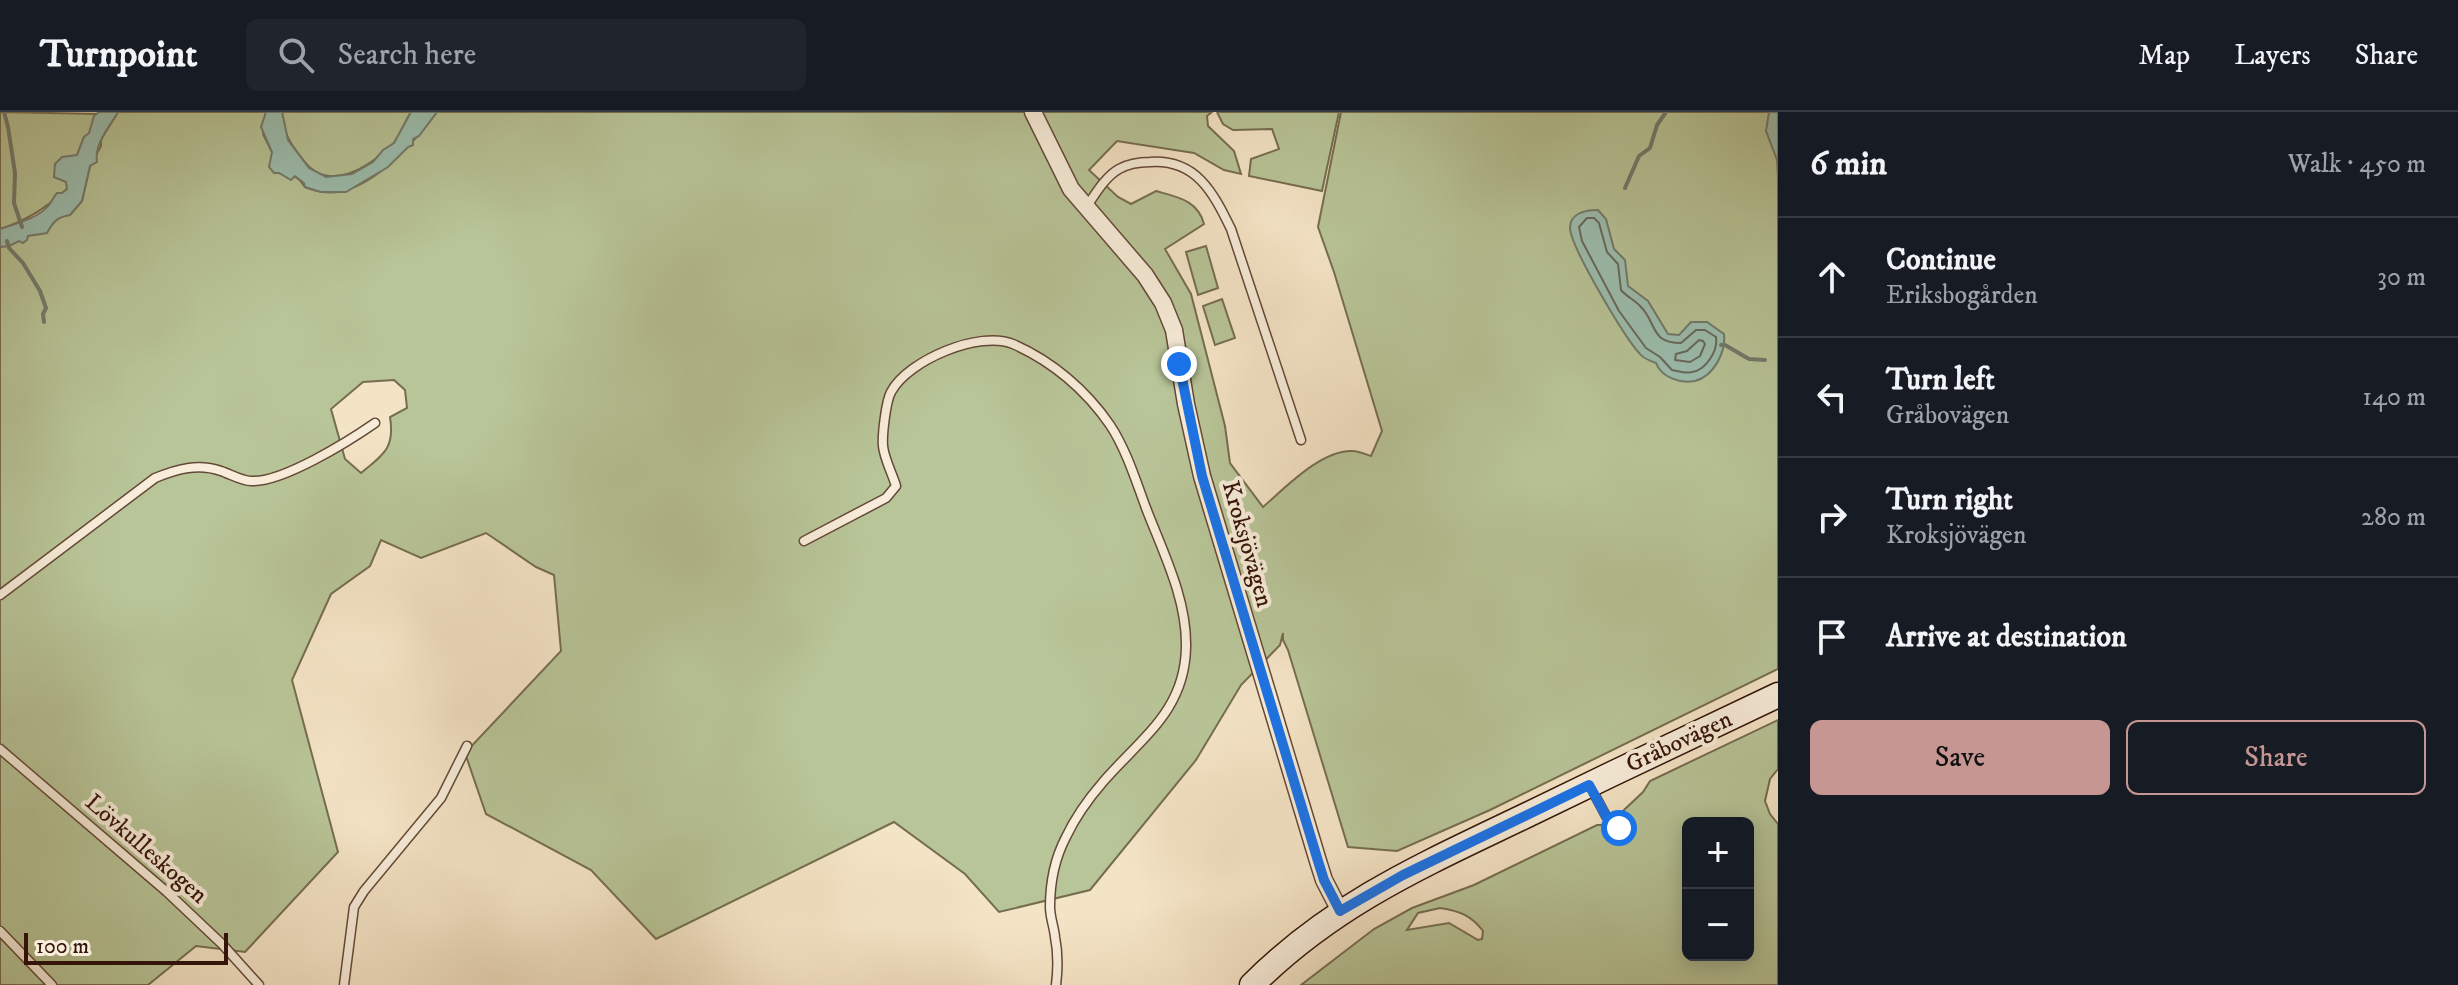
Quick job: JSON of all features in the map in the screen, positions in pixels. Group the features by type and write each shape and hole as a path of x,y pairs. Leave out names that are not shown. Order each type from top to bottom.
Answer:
{"main road":[{"name":"Gråbovägen","path":"1252,985 1276,961 1340,911 1403,875 1778,695"}],"street":[{"name":"Kroksjövägen","path":"1033,112 1064,176 1086,207 1145,275 1163,303 1174,330 1186,404 1206,490 1324,880 1340,911"}],"lane":[{"path":"1086,207 1104,181 1120,168 1138,163 1172,163 1200,178 1216,198 1231,229 1301,440"},
{"path":"804,541 886,498 896,486 883,447 890,393 903,377 918,366 958,346 976,340 1010,343 1056,369 1075,384 1111,426 1176,586 1183,613 1186,650 1181,680 1164,717 1102,782 1066,836 1051,886 1050,910 1058,974 1056,985"},
{"path":"0,595 155,478 175,470 200,466 251,481 281,475 300,468 375,423"},
{"path":"344,985 354,907 441,798 467,746"},
{"name":"Lövkulleskogen","path":"0,749 167,892 222,944 259,985"},
{"path":"1589,785 1606,816 1619,828"},
{"path":"0,931 52,985"}],"shaded area":[{"path":"0,112 99,114 90,133 84,137 67,189 36,212 0,229"},
{"path":"118,112 266,112 263,134 279,173 295,177 305,187 314,190 339,192 356,186 388,166 437,112 1212,112 1207,116 1208,126 1234,151 1241,174 1224,170 1194,153 1117,141 1089,170 1118,197 1131,204 1156,191 1186,201 1201,216 1204,224 1165,249 1191,294 1225,426 1230,463 1263,507 1305,471 1329,456 1353,451 1371,456 1382,431 1318,227 1341,112 1778,112 1778,669 1490,810 1397,851 1348,847 1283,633 1280,645 1241,685 1196,760 1090,890 999,912 965,874 894,822 656,939 591,870 486,814 465,753 561,651 554,575 536,567 486,533 421,558 381,540 370,566 331,594 292,680 338,852 245,952 196,946 148,985 0,985 0,247 19,241 60,216 70,215 82,201 90,166 101,146 101,139","holes":["394,380 405,390 407,408 390,417 391,436 386,450 361,473 345,459 331,409 363,382"]},
{"path":"282,112 411,112 396,141 384,152 362,168 338,176 314,171 304,161 286,133"},
{"path":"1217,112 1339,112 1322,191 1249,176 1251,159 1279,149 1272,129 1233,130 1223,124"},
{"path":"1206,246 1218,288 1198,295 1186,252"},
{"path":"1222,299 1235,338 1215,345 1203,306"},
{"path":"1778,720 1778,769 1770,779 1765,801 1778,824 1778,985 1301,985 1374,929 1412,908 1474,885 1597,825 1608,825 1643,792 1650,781","holes":["1440,908 1459,912 1483,931 1482,939 1478,940 1449,923 1407,930 1418,913"]}],"water":[{"path":"99,112 118,112 100,142 97,162 90,166 82,201 70,215 56,221 47,233 28,236 23,243 19,241 0,247 0,229 39,214 57,193 67,189 66,182 54,177 55,164 62,157 77,155 94,116"},
{"path":"266,112 282,112 288,140 309,168 326,177 352,174 373,162 394,143 411,112 437,112 419,136 413,139 413,145 388,167 346,192 321,192 305,187 295,176 291,180 274,173 269,167 272,152 261,127"},
{"path":"1769,112 1778,112 1778,177 1777,160 1766,131"},
{"path":"1598,210 1606,219 1614,249 1625,260 1628,286 1648,301 1668,334 1679,335 1691,322 1707,322 1724,334 1723,348 1717,362 1702,378 1683,381 1667,376 1656,363 1640,354 1612,312 1579,254 1570,228 1576,216"}],"waterway":[{"path":"4,112 15,173 14,203 22,227"},
{"path":"1625,188 1639,156 1650,148 1657,125 1666,112"},
{"path":"7,241 40,291 46,308 44,322"},
{"path":"1721,345 1749,359 1765,360"}],"route":[{"path":"1179,364 1202,476 1248,633 1324,880 1340,911 1403,875 1589,785 1606,816 1619,828"}]}
